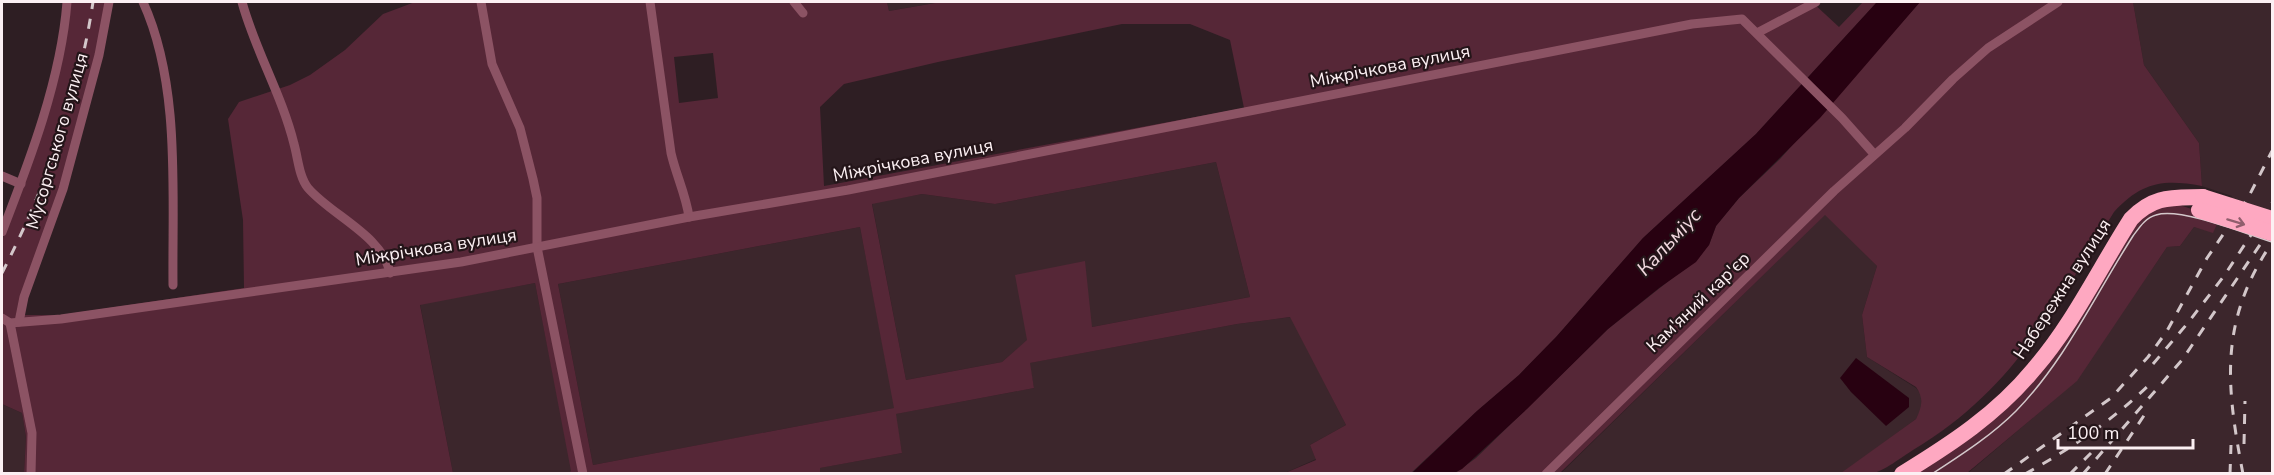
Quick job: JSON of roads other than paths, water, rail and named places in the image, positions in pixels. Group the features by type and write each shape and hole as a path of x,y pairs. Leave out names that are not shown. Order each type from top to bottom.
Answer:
{"highway":[{"name":"Набережна вулиця","path":"1902,474 1972,429 2012,394 2034,370 2053,344 2131,219 2149,203 2157,200 2172,198 2201,204"},
{"path":"2201,204 2272,219"},
{"path":"2201,204 2272,233"}],"street":[{"path":"2,232 44,115 54,75 67,2"},
{"name":"Мусоргського вулиця","path":"10,321 24,297 63,189 99,55 109,2"},
{"path":"143,2 159,47 172,132 173,285"},
{"path":"242,2 253,37 292,134 305,184 317,197 368,237 386,262 390,273"},
{"path":"482,2 492,64 520,128 531,170 537,198 537,247 583,473"},
{"path":"650,2 671,153 687,203 689,217"},
{"path":"794,2 803,13"},
{"path":"1816,2 1756,33 1842,118 1874,154"},
{"name":"Кам'яний кар'єр","path":"1546,474 1953,79 1988,48 2058,2"},
{"name":"Міжрічкова вулиця","path":"10,321 61,319 461,262 689,217 848,190 1692,24 1742,19 1756,33"},
{"path":"2,176 21,184"},
{"path":"10,321 32,433 31,474"}],"water":[{"name":"Кальміус","path":"1877,2 1920,2 1820,118 1739,198 1716,226 1709,245 1696,262 1608,329 1462,469 1454,473 1411,474 1477,411 1519,375 1557,336 1643,238 1756,134"},
{"path":"1856,358 1909,398 1909,407 1886,426 1840,378"}],"tram line":[{"path":"1932,474 1996,429 2034,392 2079,327 2133,236 2149,218 2167,214 2197,218 2272,242"}],"railway":[{"path":"2,273 18,241 58,141 79,72 93,2"},
{"path":"2004,474 2111,398 2148,357 2167,331 2207,258 2248,198 2272,151"},
{"path":"2153,364 2224,276 2272,203"},
{"path":"2083,474 2182,360 2272,227"},
{"path":"2243,474 2233,411 2231,355 2242,300 2271,244"},
{"path":"2025,474 2091,433 2151,383"},
{"path":"2244,444 2245,401"},
{"path":"2105,474 2145,414"},
{"path":"2230,474 2231,445"},
{"path":"2070,474 2091,453"}]}
